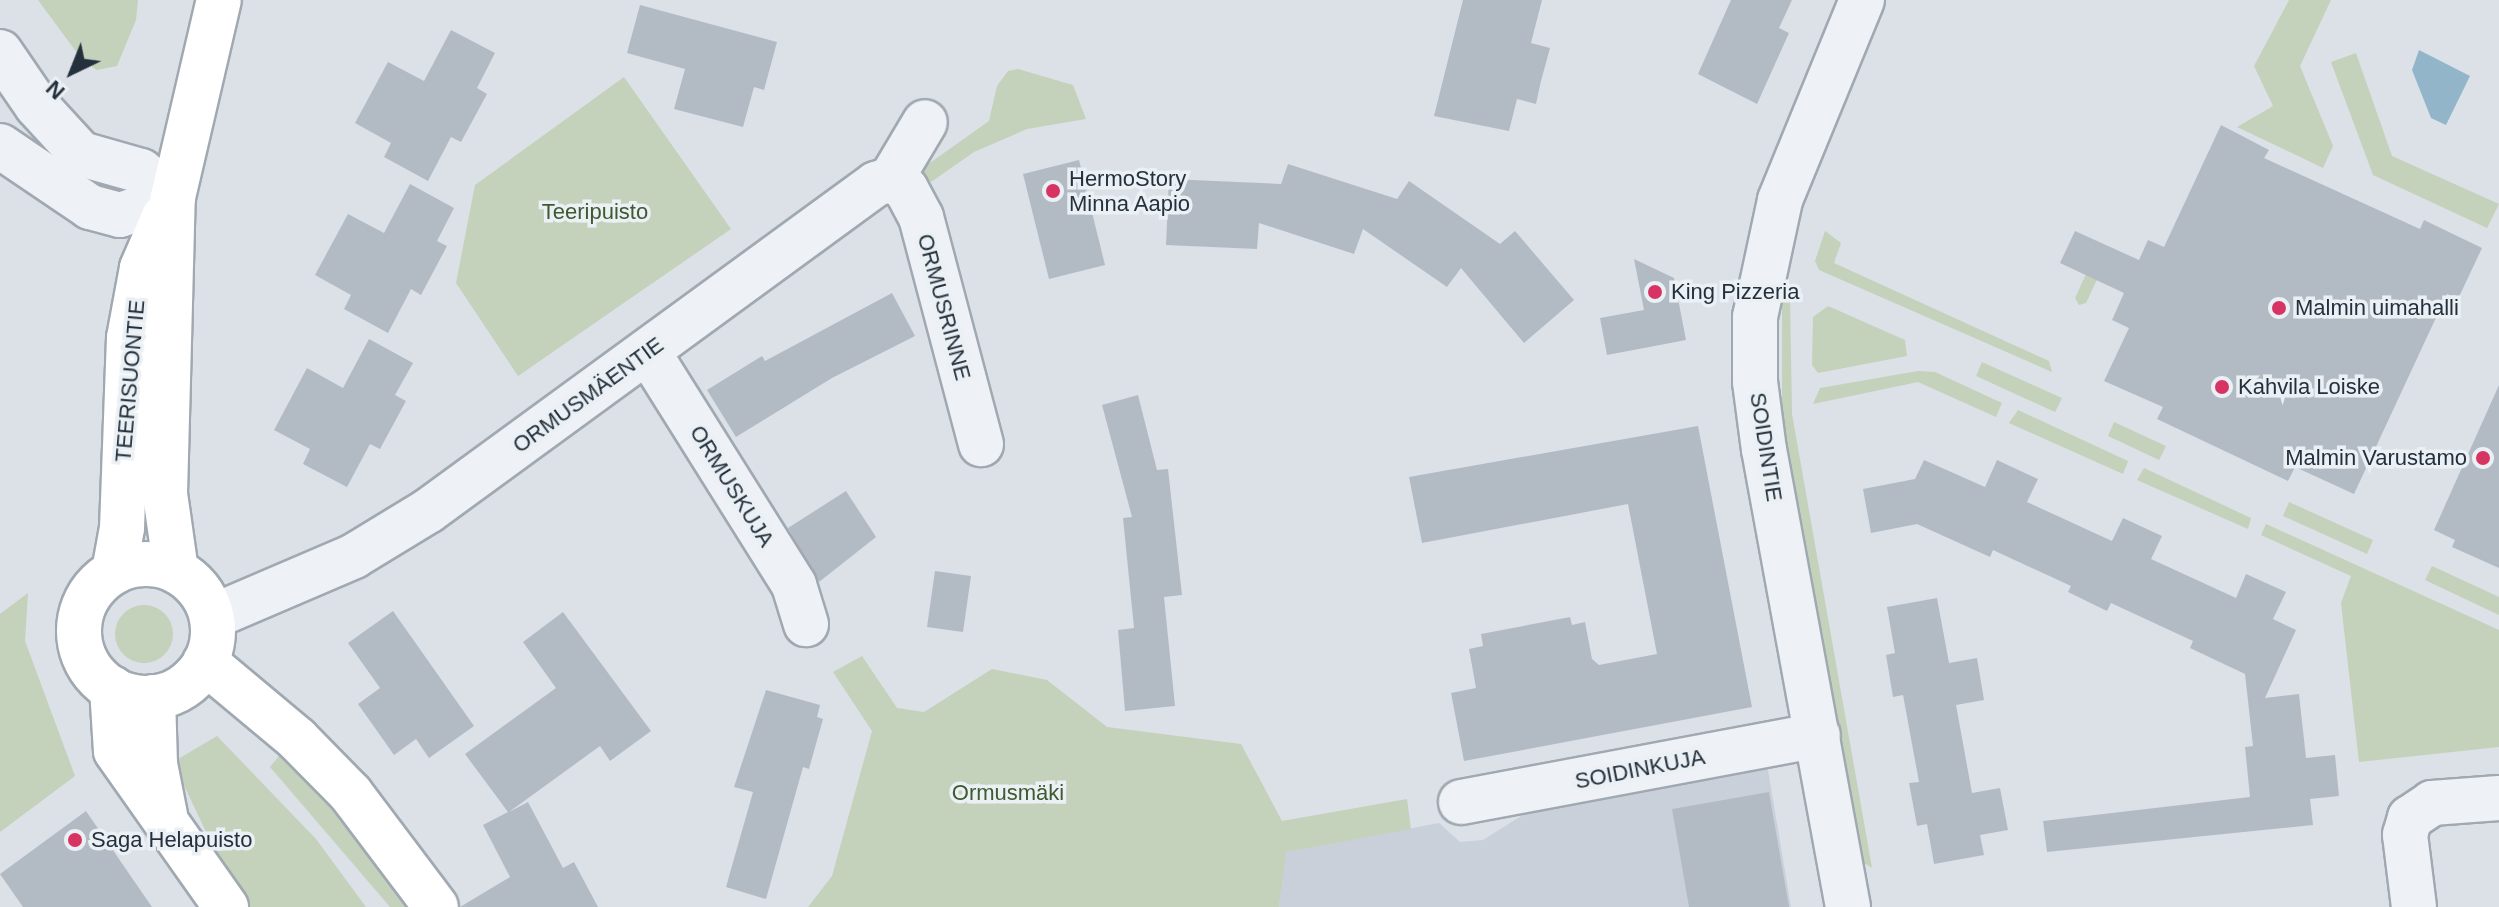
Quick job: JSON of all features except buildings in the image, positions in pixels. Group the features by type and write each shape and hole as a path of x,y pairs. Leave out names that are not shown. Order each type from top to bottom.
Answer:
{"main road":[{"name":"TEERISUONTIE","path":"114,572 122,528 129,338 142,268 173,197 219,0"},
{"name":"TEERISUONTIE","path":"173,197 165,494 176,571"},
{"path":"151,564 176,571 199,590 212,617 205,662 178,689 132,693 84,656 80,629 86,602 114,572 151,564"},
{"path":"205,662 297,739 351,794 436,907"},
{"path":"132,693 116,751 165,815 226,907"}],"street":[{"name":"SOIDINTIE","path":"1848,907 1764,450 1755,382 1755,317 1780,200 1862,0"},
{"path":"0,52 37,106 81,154 141,171 173,197"},
{"name":"ORMUSMÄENTIE","path":"212,617 331,567 391,534 648,352 876,184 891,179 925,122"},
{"path":"0,146 35,173 105,211 120,215 173,197"},
{"name":"ORMUSRINNE","path":"891,179 906,189 921,217 981,444"},
{"name":"ORMUSKUJA","path":"648,352 794,585 806,624"},
{"name":"SOIDINKUJA","path":"1461,802 1818,735"},
{"path":"2414,907 2405,835 2410,818 2432,803 2499,798"}],"shaded area":[{"path":"1767,764 1791,907 1279,907 1285,852 1439,823 1460,842 1483,840 1537,806"}],"green space":[{"path":"38,0 138,0 136,20 117,66 97,70 83,61"},
{"path":"2289,0 2331,0 2300,66 2333,146 2323,168 2237,127 2273,106 2254,66"},
{"path":"2356,53 2392,156 2499,204 2487,228 2373,175 2331,62"},
{"path":"1018,69 1073,85 1086,119 1027,129 974,152 931,182 920,170 989,121 997,86 1008,71"},
{"name":"Teeripuisto","path":"624,77 731,229 518,376 456,283 475,185"},
{"path":"1825,231 1841,243 1834,263 2049,361 2052,372 1819,270 1815,261"},
{"path":"2100,244 2109,254 2086,303 2079,305 2075,298"},
{"path":"1790,298 1792,414 1872,868 1861,861 1782,427 1782,302"},
{"path":"1828,306 1905,340 1907,356 1818,373 1812,365 1813,317"},
{"path":"1982,362 2062,398 2055,412 1976,376"},
{"path":"1918,371 1935,372 2002,403 1996,417 1918,382 1813,404 1820,388"},
{"path":"2018,410 2128,461 2123,474 2009,423"},
{"path":"2114,422 2166,446 2159,460 2108,436"},
{"path":"2144,468 2251,518 2248,529 2137,480"},
{"path":"2289,502 2373,540 2367,554 2283,516"},
{"path":"2266,524 2499,630 2499,747 2359,762 2341,603 2351,576 2261,535"},
{"path":"2432,566 2499,597 2499,615 2425,580"},
{"path":"28,593 25,641 75,776 0,832 0,614"},
{"path":"144,605 165,613 173,634 165,655 144,663 123,655 115,634 123,613"},
{"name":"Ormusmäki","path":"862,656 897,708 924,712 992,669 1047,680 1107,727 1241,744 1282,821 1407,799 1411,829 1286,852 1279,907 808,907 832,876 872,731 833,672"},
{"path":"217,736 316,839 366,907 248,907 224,870 173,762"},
{"path":"279,756 349,827 410,907 390,907 270,767"}],"water":[{"path":"2419,50 2470,76 2446,125 2431,118 2412,70"}],"place":[{"name":"HermoStory Minna Aapio","path":"1053,191"},
{"name":"King Pizzeria","path":"1655,292"},
{"name":"Malmin uimahalli","path":"2279,308"},
{"name":"Kahvila Loiske","path":"2222,387"},
{"name":"Malmin Varustamo","path":"2483,458"},
{"name":"Saga Helapuisto","path":"75,840"}]}
